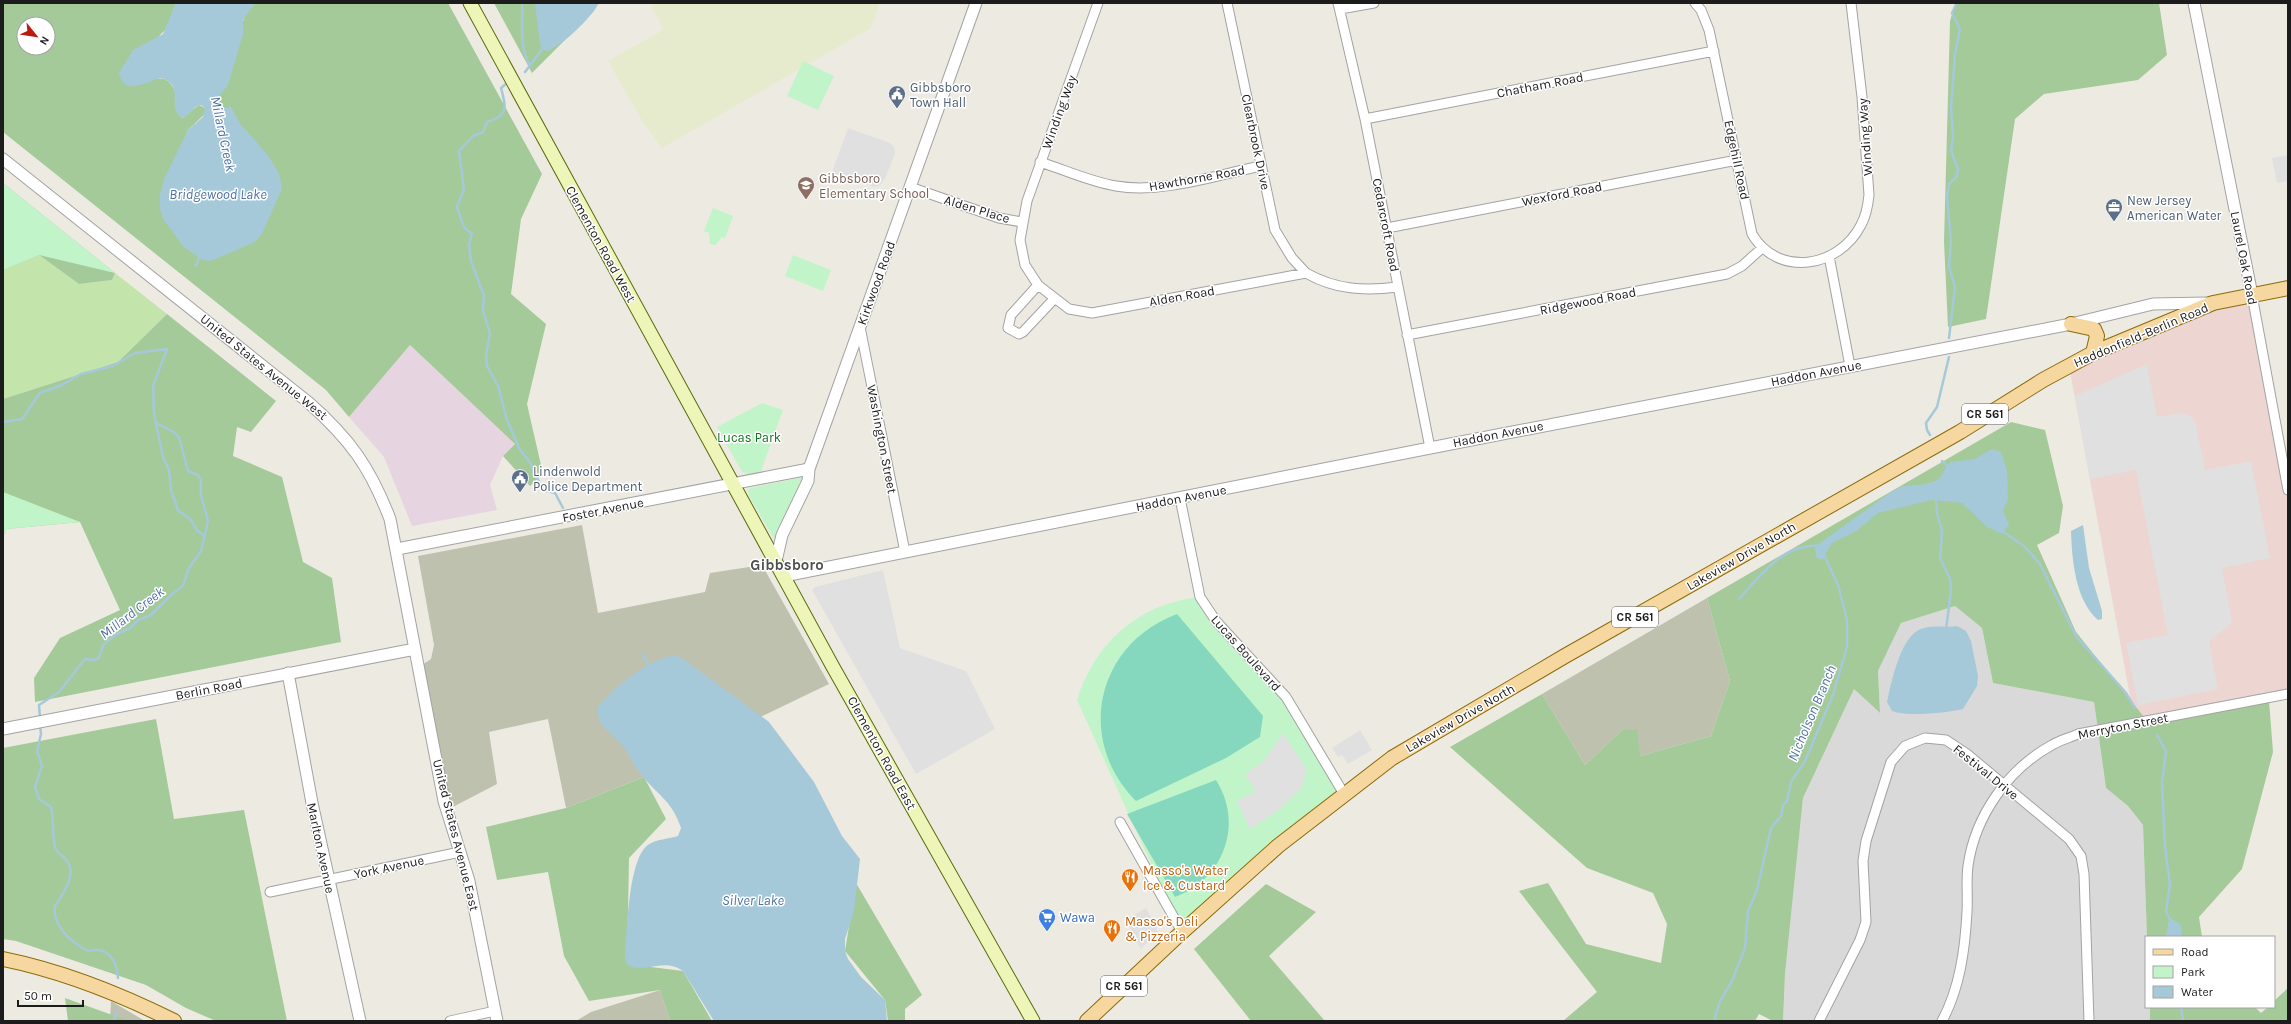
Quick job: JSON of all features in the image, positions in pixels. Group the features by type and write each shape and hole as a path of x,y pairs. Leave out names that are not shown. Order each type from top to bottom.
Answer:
{"main road":[{"name":"Clementon Road West","path":"470,3 734,484"},
{"name":"Haddonfield-Berlin Road","path":"1878,478 1960,432 2036,383 2093,353 2213,303 2288,288"},
{"path":"2071,324 2094,329 2097,336 2093,353"},
{"name":"Lakeview Drive North","path":"1087,1021 1182,932 1278,846 1392,758 1565,656 1878,478"},
{"name":"Clementon Road East","path":"734,484 1033,1021"},
{"path":"3,959 49,971 111,993 174,1021"}],"street":[{"name":"Kirkwood Road","path":"776,561 782,535 808,481 809,469 976,3"},
{"name":"Winding Way","path":"1022,222 1040,162 1098,3"},
{"name":"Clearbrook Drive","path":"1227,3 1275,230 1292,258 1306,273"},
{"path":"1339,6 1374,3"},
{"name":"Edgehill Road","path":"1695,3 1701,10 1709,30 1752,234 1762,248 1780,259 1794,262 1817,261 1828,256"},
{"name":"Winding Way","path":"1828,256 1844,246 1861,226 1867,209 1869,195 1862,97 1851,3"},
{"name":"Laurel Oak Road","path":"2194,3 2252,295 2288,490"},
{"name":"Cedarcroft Road","path":"1339,6 1365,119 1430,448"},
{"name":"Chatham Road","path":"1365,119 1714,52"},
{"name":"United States Avenue West","path":"3,159 335,425 354,448 378,487 390,520 397,549 414,649"},
{"name":"Wexford Road","path":"1387,228 1737,160"},
{"name":"Hawthorne Road","path":"1040,162 1110,185 1148,188 1262,166"},
{"name":"Alden Place","path":"910,187 999,218 1022,222"},
{"name":"Alden Road","path":"1022,222 1022,252 1025,265 1038,286 1069,309 1092,313 1306,273"},
{"name":"Ridgewood Road","path":"1407,336 1727,274 1742,266 1762,248"},
{"path":"1828,256 1850,366"},
{"path":"1306,273 1329,284 1355,290 1398,287"},
{"path":"1038,286 1011,315 1008,328 1020,334 1054,299"},
{"name":"Haddon Avenue","path":"784,576 1430,448 2071,324 2152,304 2213,303"},
{"name":"Washington Street","path":"860,327 905,552"},
{"name":"Foster Avenue","path":"397,549 809,469"},
{"name":"Lucas Boulevard","path":"1180,498 1200,597 1216,621 1286,697 1344,794"},
{"name":"Berlin Road","path":"3,729 414,649"},
{"name":"United States Avenue East","path":"414,649 444,801 469,881 496,1016"},
{"name":"Marlton Avenue","path":"288,673 327,879 360,1021"},
{"name":"Merryton Street","path":"1942,1021 1959,975 1964,945 1968,866 1983,815 2003,786 2031,759 2044,750 2078,734 2288,694"},
{"name":"Festival Drive","path":"1819,1021 1860,940 1866,922 1863,861 1866,842 1891,762 1905,746 1925,738 1946,740 1967,754 2003,786 2068,839 2081,856 2084,874 2090,1021"},
{"path":"1120,822 1182,932"},
{"name":"York Avenue","path":"270,892 460,852"},
{"path":"450,1021 496,1016"}],"shaded area":[{"path":"650,3 880,3 871,28 662,148 642,121 608,61 663,30"},
{"path":"848,128 890,143 894,147 895,153 885,179 879,186 874,187 832,172"},
{"path":"2288,155 2288,181 2277,183 2272,158"},
{"path":"2252,295 2288,490 2288,694 2135,723 2069,366"},
{"path":"410,345 515,444 503,456 490,485 497,510 412,526 384,457 349,417"},
{"path":"2147,364 2157,417 2180,413 2190,416 2195,421 2205,470 2251,461 2270,558 2222,568 2232,622 2209,642 2218,689 2138,705 2126,643 2168,635 2136,470 2090,479 2075,396"},
{"path":"582,525 598,613 705,592 710,573 762,565 829,684 750,722 644,777 566,808 548,719 489,732 497,784 447,810 419,667 431,659 434,645 418,556"},
{"path":"883,570 900,648 966,671 995,729 916,774 812,590 815,587"},
{"path":"1707,598 1730,681 1711,736 1640,756 1622,730 1585,765 1542,694"},
{"path":"1955,606 1982,628 1993,683 2094,702 2106,788 2128,806 2143,825 2147,936 2145,936 2145,1008 2150,1008 2150,1021 1783,1021 1785,974 1803,798 1854,689 1880,713 1878,671 1901,623"},
{"path":"1360,730 1372,750 1348,764 1342,755 1338,757 1332,748"},
{"path":"1283,733 1307,770 1302,787 1280,809 1250,829 1237,801 1256,791 1245,774 1264,761"},
{"path":"1146,908 1158,932 1141,949 1125,920"},
{"path":"660,990 670,1021 576,1021 591,1012"},
{"path":"111,1001 145,1021 110,1021"}],"green space":[{"path":"3,3 176,3 167,28 156,39 156,79 163,79 172,85 182,118 199,105 205,108 206,113 188,130 160,206 215,106 214,100 245,16 255,3 448,3 542,174 521,219 511,294 546,324 527,404 543,474 530,486 503,456 515,444 410,345 349,417 326,390 3,132"},
{"path":"494,3 597,3 594,11 532,73"},
{"path":"1955,3 2159,3 2167,55 2138,80 2044,94 2015,119 1986,319 1948,327 1944,242 1950,21"},
{"path":"803,61 834,76 818,110 787,96"},
{"path":"3,183 115,273 112,280 79,284 39,255 3,270"},
{"path":"3,183 115,273 39,255 3,270"},
{"path":"713,208 733,216 725,238 722,237 715,245 710,244 709,233 704,231"},
{"path":"39,255 79,284 112,280 115,273 167,314 118,362 3,399 3,270"},
{"path":"793,255 831,270 823,291 785,276"},
{"path":"167,314 276,401 251,432 237,427 233,456 282,477 303,562 332,578 341,642 35,702 34,678 60,638 120,610 80,522 6,529 3,538 3,399 118,362"},
{"name":"Lucas Park","path":"762,403 783,410 761,471 749,474 742,472 717,427"},
{"path":"2011,422 2045,430 2063,506 2059,533 2037,545 2076,632 2148,722 2269,701 2273,752 2242,869 2199,917 2202,936 2147,936 2143,825 2128,806 2106,788 2094,702 1993,683 1982,628 1955,606 1901,623 1878,671 1880,713 1854,689 1803,798 1785,974 1783,1021 1773,1021 1759,1014 1755,1021 1563,1021 1597,992 1519,891 1548,883 1586,944 1661,963 1667,924 1653,893 1587,868 1450,747 1542,694 1585,765 1622,730 1637,729 1640,756 1711,736 1730,681 1707,598"},
{"path":"804,477 777,539 774,539 749,496 748,490 750,488"},
{"path":"3,492 80,522 6,529 3,538"},
{"path":"1200,597 1267,675 1344,794 1182,932 1077,700 1085,679 1095,660 1123,629 1139,617 1158,607 1178,601"},
{"path":"1177,614 1263,716 1260,737 1226,758 1136,801 1117,777 1105,750 1101,723 1103,696 1112,670 1128,647 1149,628"},
{"path":"156,719 174,819 244,810 287,1021 216,1021 186,1008 146,985 16,941 3,939 3,748"},
{"path":"644,777 666,819 629,858 627,964 683,971 712,1021 670,1021 660,990 589,1001 564,956 548,872 497,880 486,827 566,808"},
{"path":"1216,780 1224,797 1228,814 1228,832 1224,848 1217,864 1206,877 1192,889 1175,897 1127,814"},
{"path":"856,883 922,995 905,1009 905,1021 888,1021 885,1000 845,951"},
{"path":"1266,884 1316,912 1269,956 1325,1021 1251,1021 1194,949"},
{"path":"2288,988 2288,1021 2150,1021 2150,1008 2256,1008 2261,1013 2267,1008 2275,1008 2275,1000"},
{"path":"65,998 129,1021 68,1021"}],"water":[{"name":"Bridgewood Lake","path":"176,3 255,3 243,20 243,34 228,85 214,102 219,109 231,107 240,124 274,165 279,174 281,183 281,191 262,234 255,242 211,261 203,260 184,247 163,219 160,209 160,194 164,179 188,130 203,117 205,108 201,105 197,106 184,118 181,117 175,108 173,86 168,81 161,78 142,85 130,86 125,84 119,73 133,50 163,34"},
{"path":"535,3 599,3 576,31 561,43 547,51 542,49 540,44"},
{"path":"1992,449 2001,452 2007,471 2008,499 2003,511 2009,525 2002,534 1987,527 1962,503 1932,500 1878,513 1855,532 1832,543 1822,560 1816,557 1815,548 1820,543 1894,490 1904,486 1925,484 1935,481 1940,477 1951,462 1975,459"},
{"path":"2083,525 2089,568 2102,611 2102,619 2098,620 2090,612 2084,602 2076,578 2072,554 2071,531"},
{"path":"1957,626 1966,631 1971,641 1978,676 1977,686 1963,709 1947,712 1917,714 1892,711 1887,702 1891,684 1901,653 1911,636 1922,629"},
{"name":"Silver Lake","path":"674,655 683,659 769,722 814,782 842,836 860,859 854,911 845,939 845,951 848,959 861,977 885,1000 887,1021 714,1021 683,971 668,965 639,968 627,964 625,958 628,915 632,880 636,865 641,853 648,845 659,840 678,836 681,828 677,818 668,804 640,773 621,744 599,720 597,708 614,690 632,675 652,663"},
{"path":"2171,919 2179,923 2182,929 2181,936 2165,936 2169,921"}],"waterway":[{"path":"522,3 522,34 524,50 529,64"},
{"name":"Nicholson Branch","path":"1949,338 1955,287 1949,266 1951,243 1947,196 1949,184 1957,176 1958,169 1951,150 1953,138 1951,107 1955,54 1960,29 1952,13 1957,3"},
{"path":"525,72 544,47"},
{"path":"507,83 501,88 505,105 502,113 487,122 483,132 473,136 459,151 464,190 457,207 464,227 472,234 469,244 471,261 484,296 483,311 490,333 486,356 487,366 498,386 507,420 520,450 529,461 543,490 555,493 563,508"},
{"name":"Millard Creek","path":"196,266 200,255"},
{"name":"Millard Creek","path":"3,422 22,419 40,393 62,385 81,374 113,366 135,353 167,349 153,386 154,414 163,457 169,470 171,490 178,510 190,519 197,530 203,535"},
{"name":"Nicholson Branch","path":"1930,435 1927,430 1926,423 1937,407 1949,357"},
{"name":"Millard Creek","path":"40,718 39,705 59,692 85,659 94,660 99,658 103,645 115,635 130,628 138,620 151,615 172,594 183,586 189,568 201,551 208,521 201,495 201,480 198,475 188,471 179,437 172,431 156,423"},
{"name":"Nicholson Branch","path":"1942,461 1949,467"},
{"path":"1936,497 1937,514 1942,531 1940,558 1950,579 1951,590 1946,630"},
{"path":"2002,531 2024,546 2040,564 2076,636 2126,693 2135,708"},
{"path":"1739,599 1764,571 1783,555 1806,546 1819,546"},
{"name":"Nicholson Branch","path":"1714,1021 1720,1001 1732,981 1745,948 1748,911 1757,890 1771,828 1781,816 1783,805 1787,801 1791,782 1805,761 1833,695 1847,647 1847,620 1838,585 1824,555"},
{"path":"643,655 650,666"},
{"name":"Millard Creek","path":"40,725 41,734 37,751 42,766 35,787 39,799 51,807 55,847 70,866 70,878 68,884 55,906 56,920 63,932 87,951 103,951 111,956 117,968 118,978"},
{"path":"2157,735 2166,751 2162,783 2165,847 2170,884 2166,912 2171,921"},
{"path":"2181,1008 2183,1021"},
{"name":"Millard Creek","path":"114,1021 117,1011"}],"place":[{"name":"Gibbsboro Town Hall","path":"897,109"},
{"name":"Gibbsboro Elementary School","path":"806,200"},
{"name":"New Jersey American Water","path":"2114,222"},
{"name":"Lindenwold Police Department","path":"520,493"},
{"name":"Masso's Water Ice & Custard","path":"1130,892"},
{"name":"Wawa","path":"1047,932"},
{"name":"Masso's Deli & Pizzeria","path":"1112,943"}],"district":[{"name":"Gibbsboro","path":"787,565"}]}
